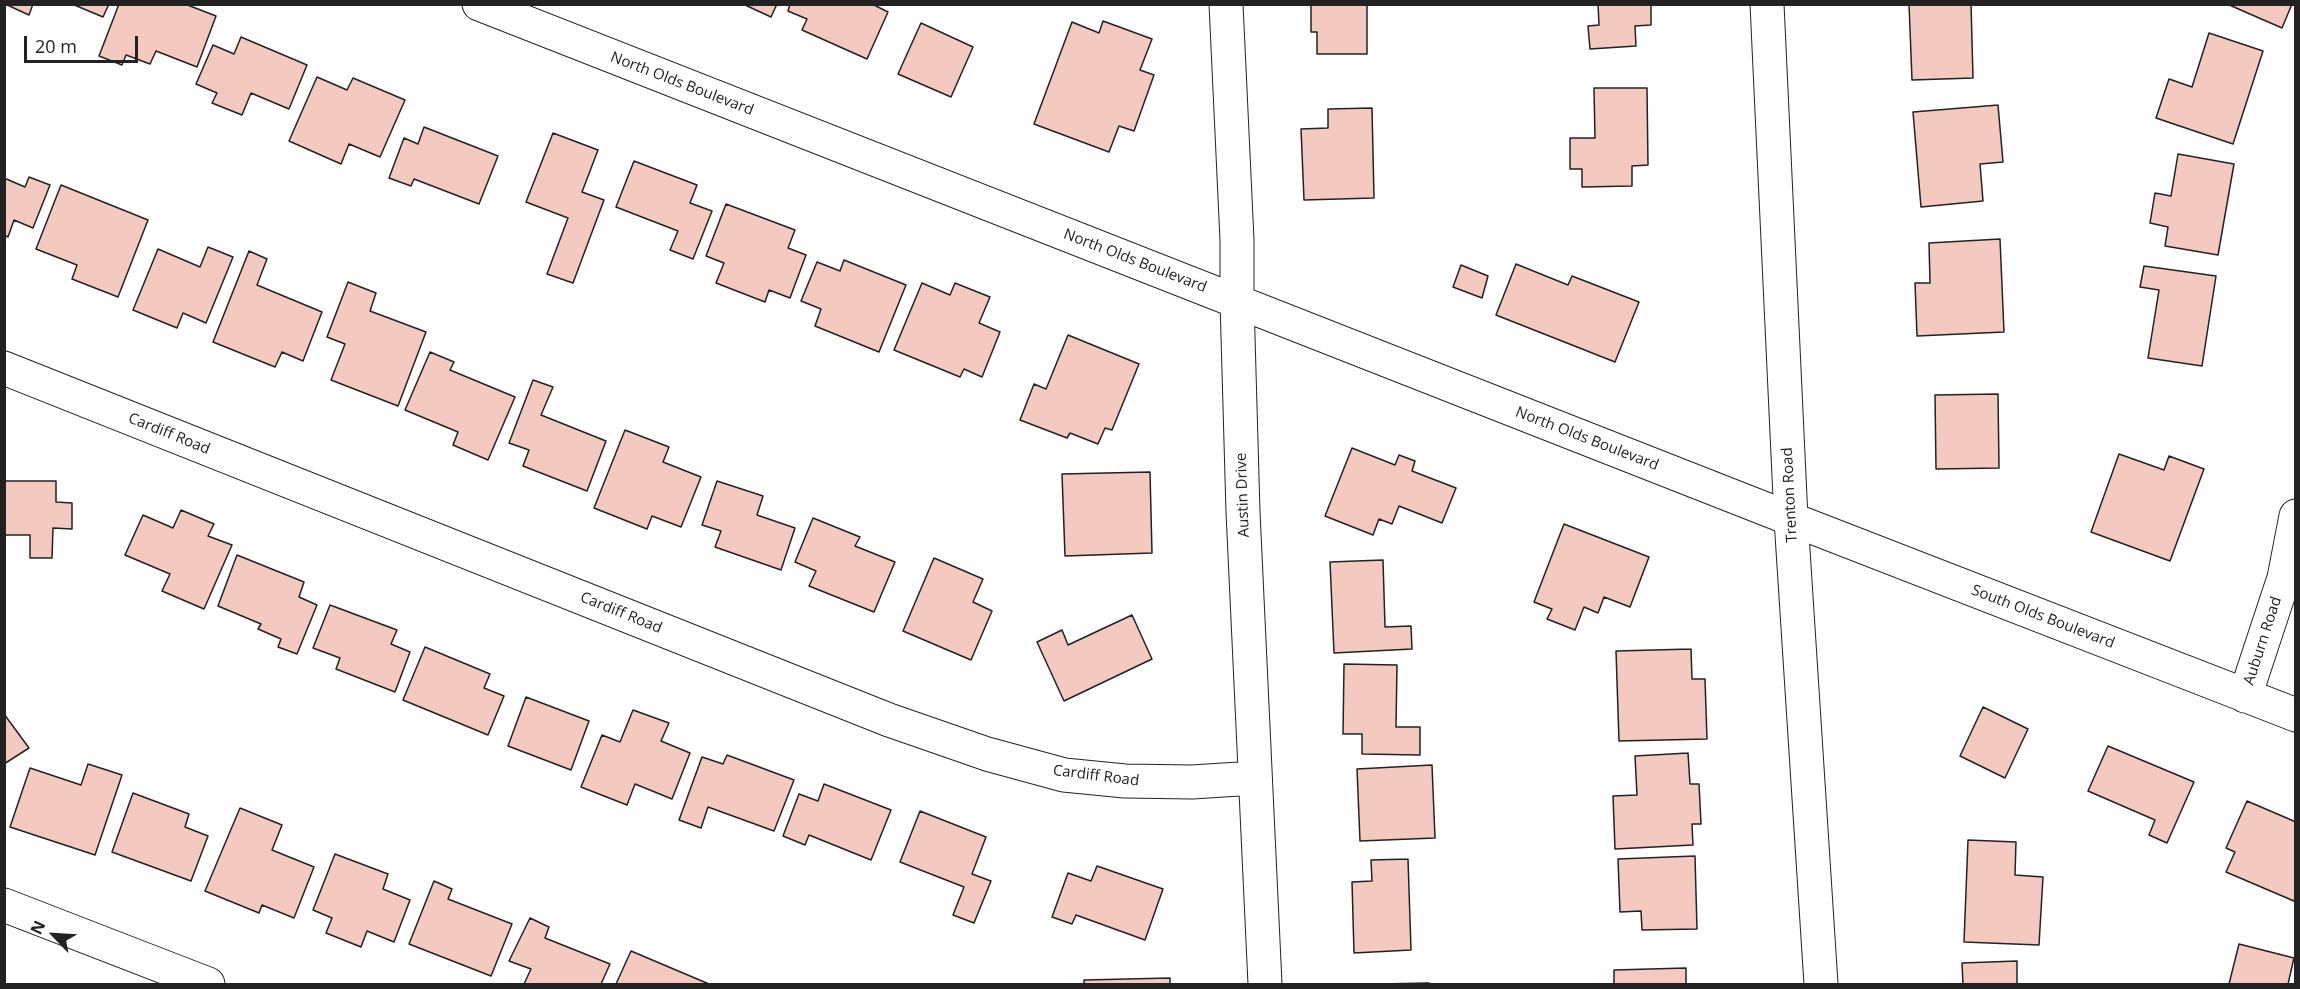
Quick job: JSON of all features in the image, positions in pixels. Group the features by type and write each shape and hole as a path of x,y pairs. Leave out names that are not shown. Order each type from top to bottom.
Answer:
{"street":[{"name":"North Olds Boulevard","path":"479,4 1791,519"},
{"name":"Austin Drive","path":"1226,4 1237,240 1243,512 1265,984"},
{"name":"Trenton Road","path":"1767,4 1791,519 1821,984"},
{"name":"Cardiff Road","path":"4,368 888,720 987,754 1064,775 1125,781 1192,782 1255,778"},
{"name":"Auburn Road","path":"2245,696 2284,578 2295,516"},
{"name":"South Olds Boulevard","path":"1791,519 2295,715"},
{"path":"4,905 208,984"}],"building":[{"path":"5,4 33,4 29,15"},
{"path":"72,4 109,4 103,17"},
{"path":"119,4 185,4 216,16 197,67 156,51 150,64 126,55 122,65 99,56"},
{"path":"743,4 777,4 771,17"},
{"path":"790,4 872,4 888,12 867,59 802,30 807,19 788,11"},
{"path":"1311,4 1367,4 1367,54 1317,54 1317,32 1311,32"},
{"path":"1598,4 1651,4 1651,25 1635,26 1636,46 1590,49 1588,26 1599,25"},
{"path":"1909,4 1971,4 1973,78 1912,80"},
{"path":"2227,4 2292,4 2282,28"},
{"path":"1103,21 1152,39 1140,70 1154,75 1134,131 1119,126 1109,152 1034,124 1072,22 1099,33"},
{"path":"921,23 973,47 951,97 898,74"},
{"path":"2209,33 2263,51 2233,144 2156,118 2169,79 2192,87"},
{"path":"241,37 307,65 289,109 251,93 242,115 212,103 217,93 196,84 213,45 234,54"},
{"path":"317,77 347,90 353,78 405,100 380,157 349,144 341,164 289,141"},
{"path":"1594,88 1647,88 1648,165 1632,166 1632,186 1582,187 1582,169 1570,169 1570,138 1595,138"},
{"path":"1998,105 2003,162 1980,164 1983,201 1921,207 1913,112"},
{"path":"1372,108 1374,198 1304,200 1301,129 1328,128 1328,109"},
{"path":"424,127 498,156 479,204 414,179 411,186 389,178 404,138 418,144"},
{"path":"553,133 598,150 582,192 604,200 573,283 547,274 568,218 526,202"},
{"path":"2178,154 2234,164 2218,255 2165,246 2168,227 2150,223 2155,193 2171,196"},
{"path":"634,161 697,185 690,203 712,211 693,259 670,250 678,231 616,207"},
{"path":"29,177 50,185 33,228 14,220 8,237 4,235 4,178 25,187"},
{"path":"61,185 148,220 118,297 72,279 77,265 36,249"},
{"path":"726,204 795,230 788,248 806,255 790,298 769,290 765,302 716,283 724,263 706,256"},
{"path":"2000,239 2004,332 1917,336 1915,283 1930,283 1929,243"},
{"path":"208,247 233,257 206,323 183,313 177,328 133,310 158,249 200,267"},
{"path":"249,251 267,259 257,285 322,312 303,361 282,352 275,367 213,342"},
{"path":"844,260 906,285 879,352 815,326 821,309 801,301 817,262 840,271"},
{"path":"1516,264 1568,285 1572,276 1639,302 1615,362 1496,315"},
{"path":"1461,265 1488,276 1482,298 1453,287"},
{"path":"2144,266 2216,276 2202,366 2148,358 2159,290 2140,287"},
{"path":"348,282 376,293 370,311 426,332 398,406 331,380 345,344 327,337"},
{"path":"922,283 950,295 955,283 990,297 979,323 1000,332 982,377 964,369 960,377 894,350"},
{"path":"1068,335 1139,364 1112,430 1105,428 1098,444 1070,433 1067,438 1020,420 1034,384 1046,389"},
{"path":"430,352 454,362 450,370 515,397 488,460 453,445 458,432 405,410"},
{"path":"533,380 553,387 541,415 606,441 587,491 523,466 529,450 509,443"},
{"path":"1998,394 1999,468 1936,469 1935,395"},
{"path":"625,430 669,447 663,462 701,477 681,527 652,516 647,529 594,508"},
{"path":"1352,448 1395,465 1399,455 1415,461 1412,471 1456,488 1442,523 1399,506 1392,524 1379,519 1373,535 1325,516"},
{"path":"2119,454 2164,470 2169,456 2204,469 2170,561 2091,532"},
{"path":"1150,472 1152,553 1065,556 1062,474"},
{"path":"4,481 56,481 56,502 72,503 72,529 53,528 52,558 30,558 30,535 4,535"},
{"path":"717,481 763,496 757,515 795,528 781,570 715,547 721,531 702,525"},
{"path":"181,510 214,524 208,536 232,545 204,609 162,591 170,574 125,555 143,515 173,528"},
{"path":"813,518 860,537 855,546 895,562 874,612 809,586 816,571 795,562"},
{"path":"1564,524 1649,557 1630,607 1604,597 1598,613 1584,607 1575,630 1547,619 1552,609 1534,602"},
{"path":"237,555 304,582 299,597 317,605 297,654 278,647 281,639 258,629 261,624 218,606"},
{"path":"934,558 983,579 973,602 992,611 971,660 903,631"},
{"path":"1383,560 1385,627 1411,626 1412,649 1334,653 1330,562"},
{"path":"330,605 397,630 391,644 410,652 395,692 336,669 340,658 313,648"},
{"path":"1132,615 1152,659 1064,701 1037,642 1062,630 1068,645"},
{"path":"425,647 490,674 484,688 504,696 488,735 403,700"},
{"path":"1691,649 1692,679 1705,679 1707,739 1619,741 1616,651"},
{"path":"1344,664 1397,665 1396,727 1420,727 1420,755 1362,754 1362,734 1343,734"},
{"path":"526,697 589,721 571,770 508,746"},
{"path":"1983,707 2028,729 2005,778 1960,756"},
{"path":"633,710 669,723 661,741 690,753 672,799 635,784 627,805 581,787 602,735 620,742"},
{"path":"4,714 29,748 4,764"},
{"path":"2108,746 2194,782 2167,843 2149,835 2155,820 2088,791"},
{"path":"1688,753 1690,784 1699,784 1701,824 1692,824 1693,845 1615,849 1613,796 1637,795 1635,756"},
{"path":"727,755 794,780 774,831 708,807 701,828 679,820 702,757 723,764"},
{"path":"88,764 122,775 95,855 10,827 30,768 81,785"},
{"path":"1432,765 1435,838 1360,841 1357,769"},
{"path":"824,784 891,810 871,860 809,835 805,845 783,836 799,794 818,801"},
{"path":"133,793 189,814 185,827 208,836 191,881 112,852"},
{"path":"2247,801 2296,822 2296,897 2294,901 2226,872 2235,852 2226,848"},
{"path":"240,808 282,825 272,850 314,867 294,918 262,905 259,913 205,891"},
{"path":"920,811 986,837 972,874 991,881 974,923 953,915 964,887 900,862"},
{"path":"1968,840 2016,842 2015,875 2043,877 2039,945 1964,942"},
{"path":"335,854 388,874 383,889 410,900 394,942 367,931 361,947 326,933 332,918 313,910"},
{"path":"1695,856 1697,929 1642,930 1641,911 1620,912 1618,859"},
{"path":"1408,859 1411,950 1354,953 1352,882 1372,881 1371,860"},
{"path":"1097,866 1163,889 1145,940 1076,915 1072,924 1052,917 1068,873 1091,881"},
{"path":"434,881 452,889 448,899 512,924 491,976 409,944"},
{"path":"530,918 549,927 545,938 610,964 601,984 524,984 531,969 509,961"},
{"path":"2239,944 2294,958 2288,984 2229,984"},
{"path":"631,951 709,984 616,984"},
{"path":"2017,961 2017,984 1963,984 1962,963"},
{"path":"1686,968 1686,984 1614,984 1614,970"},
{"path":"1170,978 1170,984 1084,984 1084,980"},
{"path":"1429,983 1429,984 1380,984"}]}
